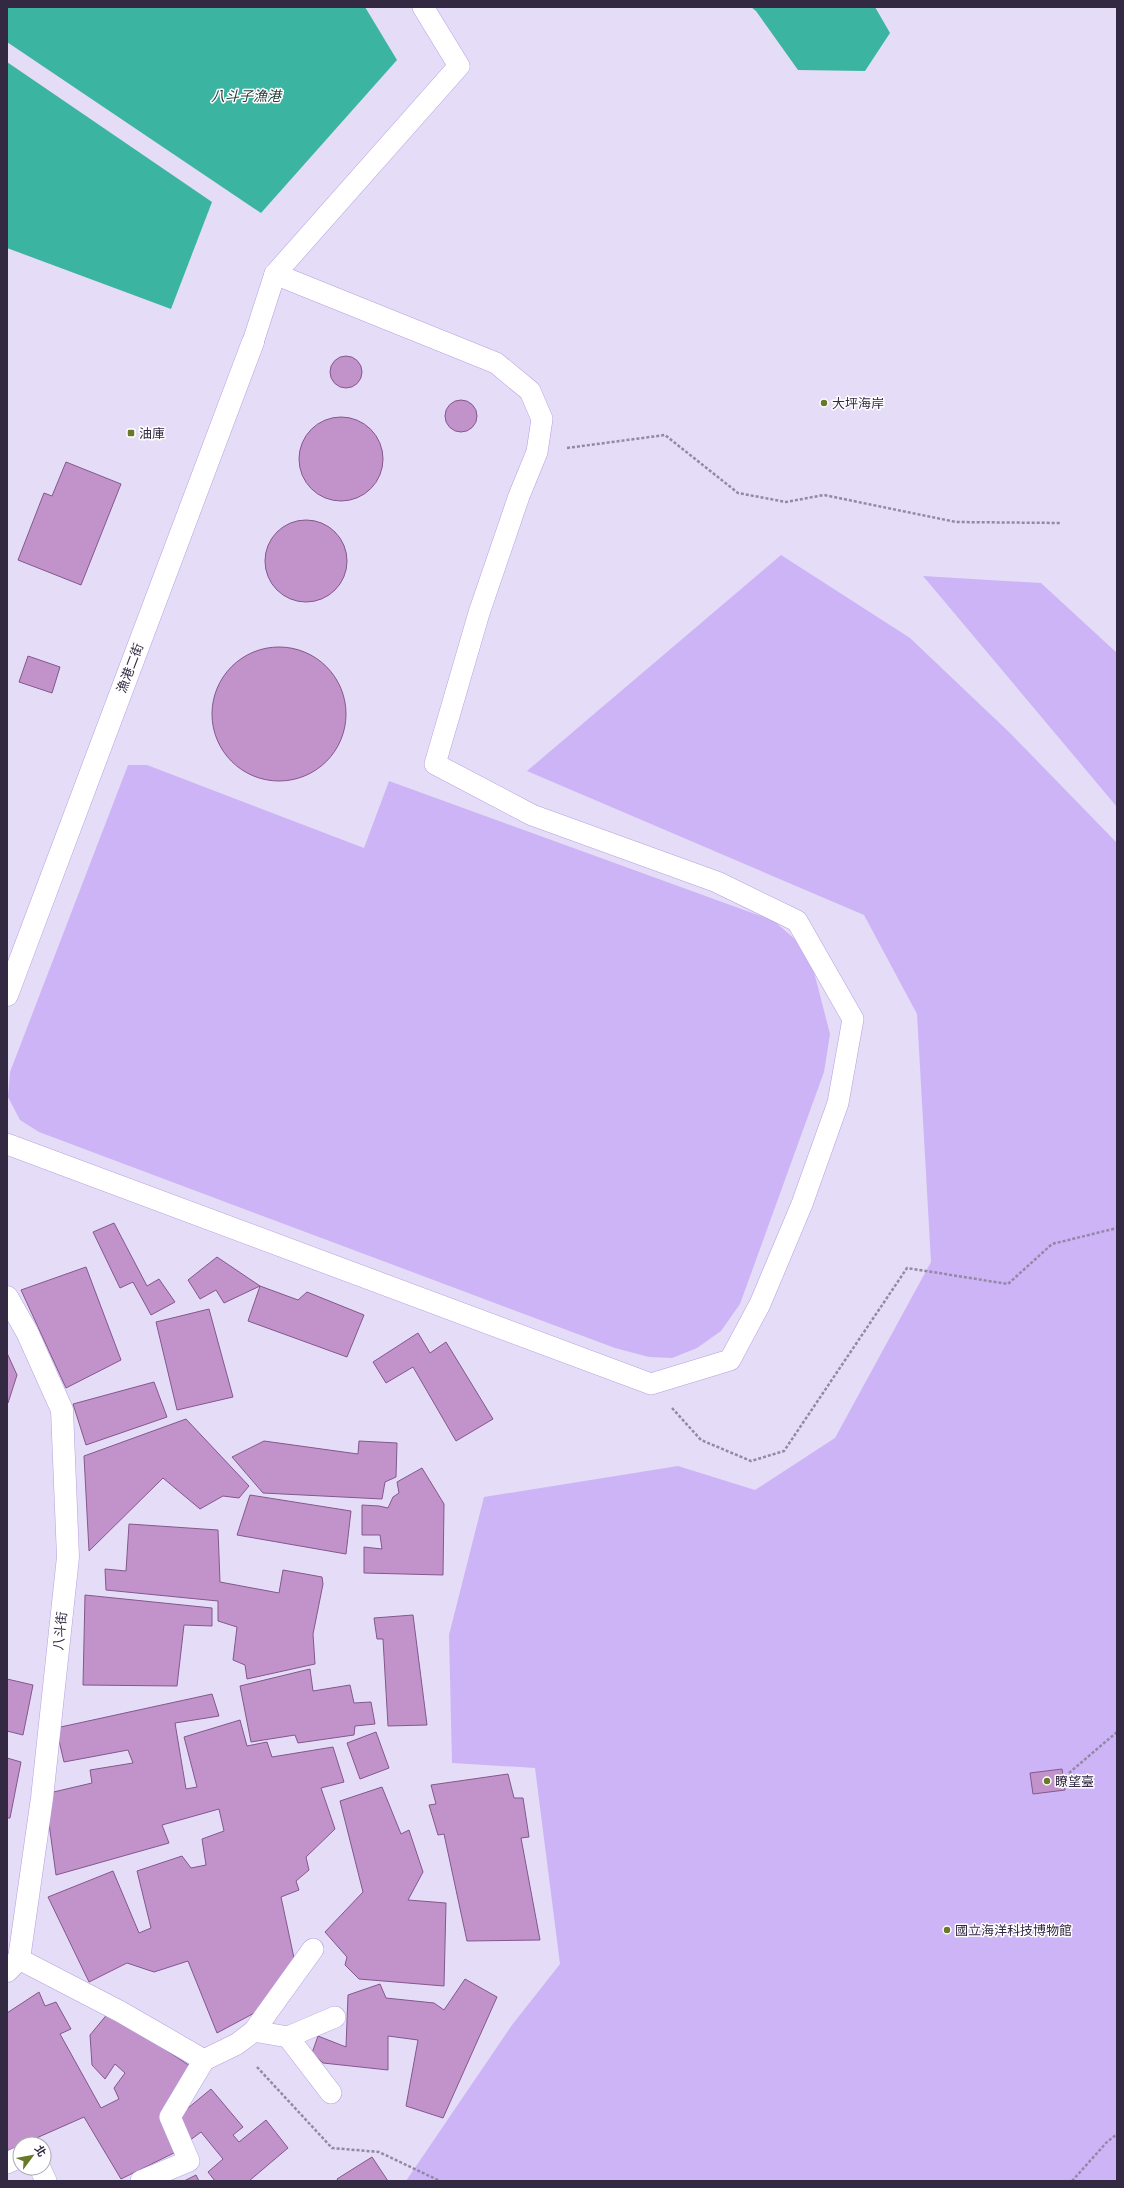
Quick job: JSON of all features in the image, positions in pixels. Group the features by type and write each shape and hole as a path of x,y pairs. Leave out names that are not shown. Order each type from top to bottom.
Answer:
{"street":[{"name":"漁港二街","path":"7,995 253,342"},
{"name":"八斗街","path":"7,1297 26,1332 62,1410 68,1557 42,1798 13,1965"}],"lane":[{"path":"253,342 275,274 459,66 423,7"},
{"path":"7,1144 651,1384 730,1360 760,1304 802,1204 838,1103 853,1019 797,922 717,882 532,815 435,764 479,613 519,496 537,452 542,419 530,391 496,363 275,274"},
{"path":"140,2181 189,2161 170,2117 204,2060 237,2044 254,2031 313,1949"},
{"path":"13,1965 121,2012 204,2060"},
{"path":"254,2031 288,2037 335,2016"},
{"path":"288,2037 331,2093"}],"path":[{"path":"537,452 665,435 738,493 786,502 824,496 956,522 1062,522"},
{"path":"651,1384 700,1440 751,1461 784,1451 907,1268 1008,1284 1052,1244 1117,1228"},
{"path":"1068,1773 1117,1732"},
{"path":"237,2044 332,2148 379,2152 440,2181"},
{"path":"1072,2181 1107,2142 1117,2134"}],"shaded area":[{"path":"781,555 910,638 1010,733 1117,843 1117,2181 406,2181 512,2025 560,1964 535,1768 452,1763 449,1635 484,1497 678,1466 755,1490 835,1438 931,1262 917,1014 864,915 527,771"},
{"path":"923,576 1041,583 1117,653 1117,807"},
{"path":"128,765 147,765 364,848 389,781 774,921 797,941 814,972 830,1034 824,1072 740,1304 721,1331 697,1348 672,1358 649,1357 615,1348 39,1132 20,1120 8,1097 10,1072"}],"water":[{"name":"八斗子漁港","path":"7,7 365,7 397,60 261,213 7,42"},
{"path":"751,7 875,7 890,33 865,71 798,70 756,11"},
{"path":"7,62 212,202 171,309 7,248"}],"building":[{"path":"343,356 349,356 358,360 362,372 358,384 349,388 343,388 334,384 330,375 330,369 334,360"},
{"path":"458,400 464,400 474,407 477,416 476,422 470,429 464,432 458,432 448,425 445,419 445,413 452,403"},
{"path":"341,417 357,420 371,429 380,443 383,459 380,475 371,489 357,498 341,501 325,498 311,489 302,475 299,459 302,443 311,429 325,420"},
{"path":"66,462 121,484 81,585 18,560 44,493 52,496"},
{"path":"306,520 322,523 335,532 344,545 347,561 344,577 335,590 322,599 306,602 290,599 277,590 268,577 265,561 268,545 277,532 290,523"},
{"path":"286,647 311,655 331,672 341,688 345,701 345,727 341,740 335,751 321,766 305,776 292,780 272,781 247,773 227,756 217,740 213,727 212,707 220,682 237,662 253,652 266,648"},
{"path":"28,656 60,667 52,693 19,682"},
{"path":"114,1223 147,1286 159,1279 175,1302 151,1315 133,1282 120,1288 93,1232"},
{"path":"217,1257 260,1286 224,1303 216,1290 200,1299 188,1280"},
{"path":"86,1267 121,1360 66,1388 21,1290"},
{"path":"260,1286 298,1300 307,1292 364,1315 347,1357 248,1321"},
{"path":"209,1309 233,1397 177,1410 156,1322"},
{"path":"418,1333 430,1353 446,1342 493,1419 456,1441 413,1367 386,1383 373,1362"},
{"path":"7,1353 17,1375 8,1403 7,1403"},
{"path":"154,1382 167,1417 86,1445 73,1404"},
{"path":"186,1419 249,1486 239,1498 223,1496 200,1509 163,1478 89,1551 84,1456"},
{"path":"264,1441 358,1454 359,1441 397,1443 396,1477 385,1482 382,1499 263,1493 232,1457"},
{"path":"422,1468 444,1504 443,1575 364,1573 364,1547 382,1549 380,1535 362,1535 362,1505 388,1508 393,1497 399,1493 397,1482"},
{"path":"250,1495 351,1511 346,1554 237,1535"},
{"path":"129,1524 218,1530 220,1582 279,1593 283,1570 322,1577 323,1584 313,1634 315,1664 247,1679 245,1665 233,1660 237,1627 218,1621 218,1601 106,1590 105,1569 126,1571"},
{"path":"85,1595 212,1608 212,1626 184,1625 177,1686 83,1685"},
{"path":"413,1615 427,1725 388,1726 383,1639 377,1639 374,1618"},
{"path":"310,1669 313,1691 350,1685 354,1703 371,1702 375,1724 355,1726 354,1735 298,1743 295,1735 251,1742 240,1686"},
{"path":"7,1679 33,1685 23,1735 7,1731"},
{"path":"212,1694 219,1716 175,1723 186,1789 197,1787 184,1737 240,1720 247,1746 267,1742 272,1757 333,1747 344,1782 321,1788 335,1829 306,1857 309,1870 296,1881 299,1890 281,1897 294,1958 260,2010 217,2033 188,1961 154,1972 127,1963 89,1982 48,1897 113,1871 139,1933 151,1928 137,1871 182,1856 191,1868 206,1865 202,1839 224,1831 219,1809 162,1825 169,1843 56,1875 45,1794 92,1783 90,1770 133,1763 128,1750 64,1762 56,1728"},
{"path":"376,1732 389,1768 360,1779 347,1743"},
{"path":"7,1758 21,1762 10,1818 7,1818"},
{"name":"瞭望臺","path":"1062,1769 1065,1790 1033,1794 1030,1773"},
{"path":"508,1774 514,1798 523,1798 529,1837 521,1838 540,1940 467,1941 444,1834 438,1835 429,1805 436,1804 431,1785"},
{"path":"382,1787 401,1834 409,1830 423,1872 408,1900 446,1903 444,1986 359,1979 345,1965 347,1957 325,1932 363,1892 340,1801"},
{"path":"465,1979 497,1997 443,2118 406,2106 418,2040 388,2036 388,2070 323,2063 312,2053 318,2036 346,2047 348,1995 380,1984 386,1998 434,2003 444,2010"},
{"path":"39,1992 45,2006 56,2002 71,2029 60,2034 101,2108 119,2099 114,2088 125,2073 115,2064 105,2079 92,2065 90,2035 109,2012 190,2066 176,2152 121,2179 84,2117 41,2136 12,2136 12,2149 7,2151 7,2013"},
{"path":"211,2089 243,2127 233,2135 239,2142 266,2120 288,2148 249,2181 215,2181 208,2172 223,2159 201,2132 189,2141 176,2118"},
{"path":"372,2157 388,2181 338,2181 337,2179"},
{"path":"196,2175 199,2181 184,2181"}],"place":[{"name":"大坪海岸","path":"824,403"},
{"name":"油庫","path":"131,433"},
{"name":"瞭望臺","path":"1047,1781"},
{"name":"國立海洋科技博物館","path":"947,1930"}]}
